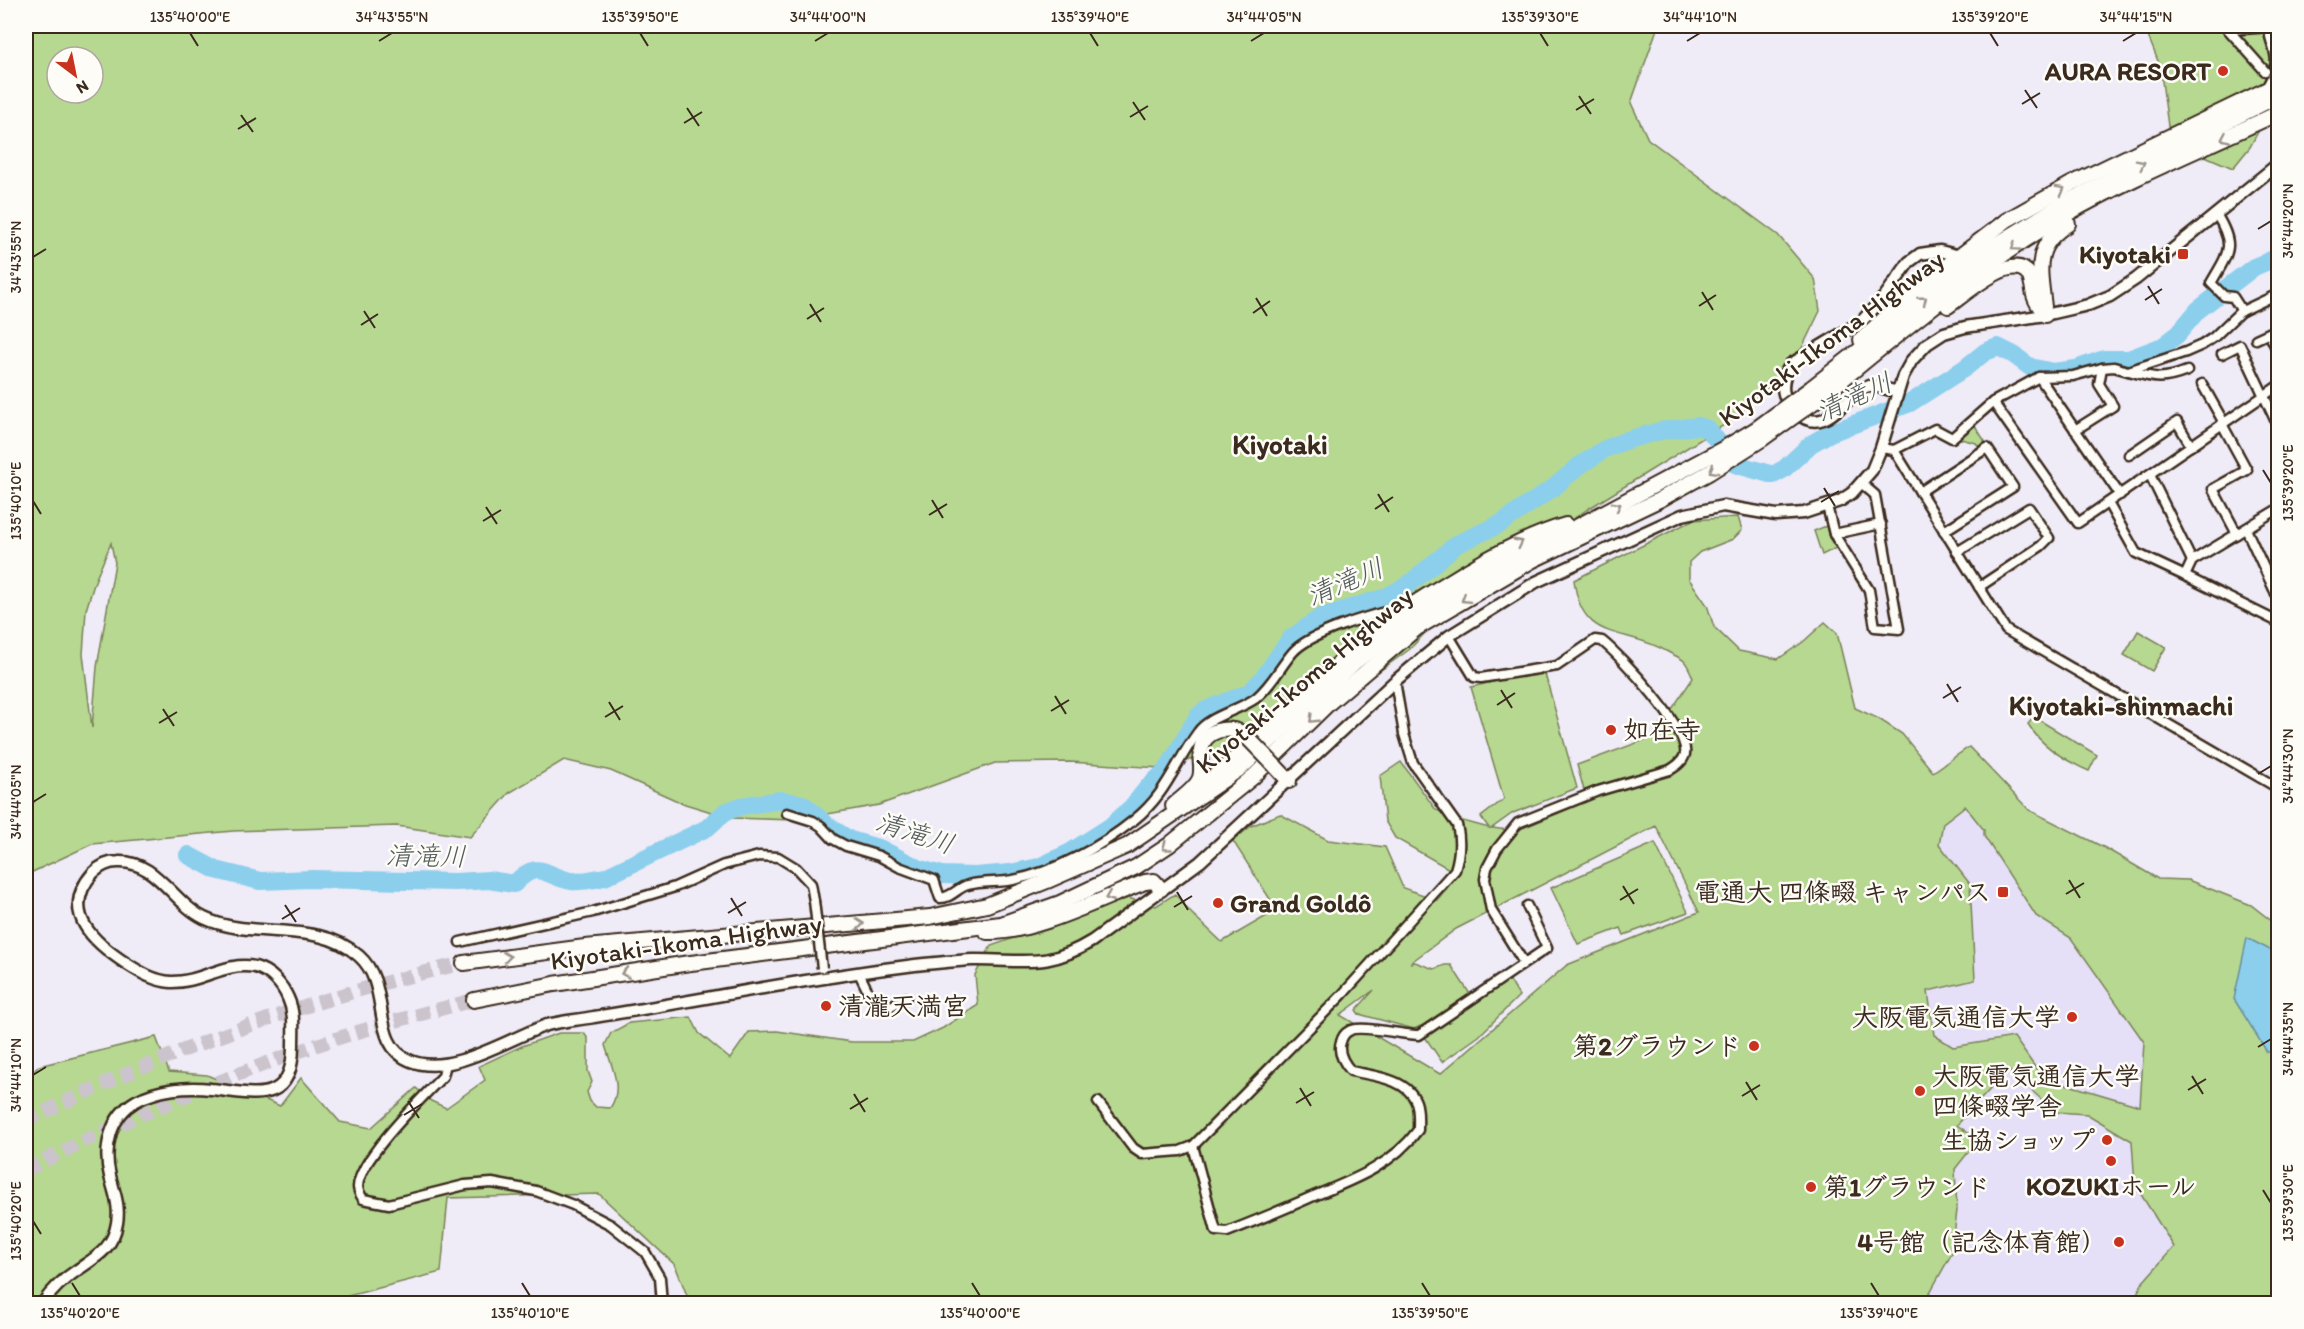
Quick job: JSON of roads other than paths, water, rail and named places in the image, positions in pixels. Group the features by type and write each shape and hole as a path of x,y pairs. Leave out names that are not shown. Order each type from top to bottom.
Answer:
{"highway":[{"path":"1832,373 1854,346 1875,326 1936,273 2007,220 2071,184 2272,87"},
{"name":"Kiyotaki-Ikoma Highway","path":"1816,393 1832,373 1986,250 2064,202 2278,96"},
{"name":"Kiyotaki-Ikoma Highway","path":"474,1000 554,984 683,964 1001,924 1060,903 1136,867 1169,845 1253,777 1329,703 1417,628 1523,565 1659,500 1710,472 1816,393 1874,355 1974,276 2066,215 2278,113"},
{"path":"2045,315 2039,262 2044,245 2055,232 2143,176"},
{"path":"1874,355 1907,335 2000,270 2011,266 2021,268 2028,274 2034,297 2045,315"},
{"name":"Kiyotaki-Ikoma Highway","path":"464,963 585,947 930,917 987,905 1086,865 1127,846 1241,768 1354,663 1428,606 1721,450 1759,434"},
{"path":"1086,865 1226,767 1372,634 1397,616 1490,558 1539,533 1592,518"},
{"path":"1173,806 1197,784 1203,765 1200,751 1206,738 1212,733 1227,728 1243,732 1289,781"},
{"path":"1203,765 1214,770 1226,767"},
{"path":"943,930 1004,933 1145,882 1154,881 1161,889"}],"street":[{"path":"2227,28 2270,26 2272,45 2277,54 2272,87"},
{"path":"2227,28 2265,71"},
{"path":"42,1304 52,1289 105,1252 114,1237 118,1218 118,1198 109,1173 107,1153 110,1133 122,1111 135,1101 171,1090 212,1089 254,1095 267,1093 284,1081 293,1057 293,1012 282,987 268,972 258,968 235,966 189,980 166,982 141,973 104,949 87,932 82,922 81,899 86,883 95,871 104,865 113,862 129,862 146,869 189,909 205,918 249,929 321,937 348,947 357,953 374,973 378,984 387,1040 392,1048 408,1060 424,1066 460,1061 550,1024 823,973 859,973 974,960 1040,962 1055,958 1077,950 1092,941 1200,862 1395,681 1449,636 1536,582 1682,514 1723,506 1776,515 1804,513 1840,501 1872,470 1903,376 1912,360 1927,345 1944,333 1965,327 2045,315 2088,305 2110,296 2136,279 2278,164"},
{"path":"2216,214 2229,240 2224,261 2211,283 2224,296 2233,297 2242,311"},
{"path":"1896,395 1870,386 1863,389 1836,412 1825,418 1813,420 1803,418 1794,410 1784,394 1783,381 1791,364 1861,322 1885,296 1909,262 1920,254 1940,251 1960,256"},
{"path":"1929,253 1936,265 1936,273"},
{"path":"2128,371 2202,345 2242,311 2278,294"},
{"path":"2256,339 2278,329"},
{"path":"2269,333 2278,352"},
{"path":"2222,354 2240,345 2278,426"},
{"path":"1881,448 1894,450 1935,429 1952,438 1993,402 2038,377 2073,376 2102,368 2114,368 2157,379 2166,379 2187,371"},
{"path":"2075,430 2113,406 2099,384 2102,368"},
{"path":"2038,377 2120,495"},
{"path":"2202,384 2247,470 2213,489 2237,534"},
{"path":"1993,402 2078,523 2278,386"},
{"path":"2129,455 2177,422 2191,446"},
{"path":"1920,492 1987,448 2013,487 1944,531"},
{"path":"1894,450 2006,630 2278,788"},
{"path":"2150,475 2192,561"},
{"path":"1827,506 1834,534 1869,590 1875,627 1899,629 1875,495 1861,483"},
{"path":"2108,503 2136,553 2278,622"},
{"path":"1957,552 2029,508 2049,537 2041,546 1979,587"},
{"path":"2185,576 2192,561 2278,510"},
{"path":"1834,534 1881,524"},
{"path":"2246,529 2278,598"},
{"path":"787,813 813,820 833,839 846,846 879,856 899,867 934,880 940,898 946,898 967,885 1000,883 1044,872 1071,860 1140,815 1166,787 1198,730 1258,696 1270,685 1293,651 1301,645 1355,620 1393,610 1397,616"},
{"path":"1449,636 1474,677 1481,678 1557,666 1595,640 1602,640 1644,682 1676,726 1685,746 1685,756 1679,765 1670,770 1598,791 1518,824 1509,832 1487,868 1485,879 1491,910 1524,963"},
{"path":"1098,1102 1132,1148 1142,1155 1193,1146 1342,995 1455,870 1460,855 1460,836 1457,825 1413,763 1404,734 1395,681"},
{"path":"460,942 593,912 675,887 724,866 759,856 778,857 796,868 811,884 823,973"},
{"path":"1193,1146 1216,1231 1227,1232 1371,1172 1395,1156 1418,1130 1416,1100 1403,1086 1388,1079 1351,1071 1340,1054 1339,1047 1343,1037 1349,1030 1357,1028 1419,1035 1547,948 1527,906"},
{"path":"859,973 876,1008 889,1007 906,998"},
{"path":"446,1064 443,1076 388,1134 366,1168 358,1183 358,1190 363,1200 389,1204 465,1185 492,1183 536,1191 573,1205 611,1226 645,1252 660,1278 662,1304"}],"water":[{"path":"2247,938 2278,954 2278,1052 2267,1052 2234,999"}],"waterway":[{"name":"清滝川","path":"188,855 216,870 260,881 311,879 456,882 489,880 514,884 523,876 536,870 562,879 584,881 605,877 707,828 725,812 741,806 781,800 803,804 827,825 850,840 881,849 920,869 942,875 975,876 1010,873 1039,867 1069,853 1111,826 1132,807 1148,787 1167,770 1198,716 1206,710 1250,692 1263,678 1290,639 1321,617 1386,597 1408,585 1457,544 1500,524 1605,449 1660,431 1697,426 1708,429 1735,464 1773,475 1784,469 1811,444 1830,433 1910,403 1965,368 1985,352 1998,347 2030,367 2053,372 2076,369 2104,359 2129,359 2163,346 2177,335 2198,310 2254,267 2271,260 2278,264"}],"tunnel":[{"path":"26,1121 132,1072 240,1029 351,993 464,963"},
{"path":"26,1170 128,1121 267,1063 345,1036 474,1000"}],"place":[{"name":"AURA RESORT","path":"2223,71"},
{"name":"Kiyotaki","path":"2183,254"},
{"name":"如在寺","path":"1611,730"},
{"name":"電通大 四條畷 キャンパス","path":"2003,892"},
{"name":"Grand Goldô","path":"1218,903"},
{"name":"清瀧天満宮","path":"826,1006"},
{"name":"大阪電気通信大学","path":"2072,1017"},
{"name":"第2グラウンド","path":"1754,1046"},
{"name":"大阪電気通信大学 四條畷学舎","path":"1920,1091"},
{"name":"生協ショップ","path":"2107,1140"},
{"name":"KOZUKIホール","path":"2111,1161"},
{"name":"第1グラウンド","path":"1811,1187"},
{"name":"4号館（記念体育館）","path":"2119,1242"}],"district":[{"name":"Kiyotaki","path":"1280,445"},
{"name":"Kiyotaki-shinmachi","path":"2121,706"}]}
